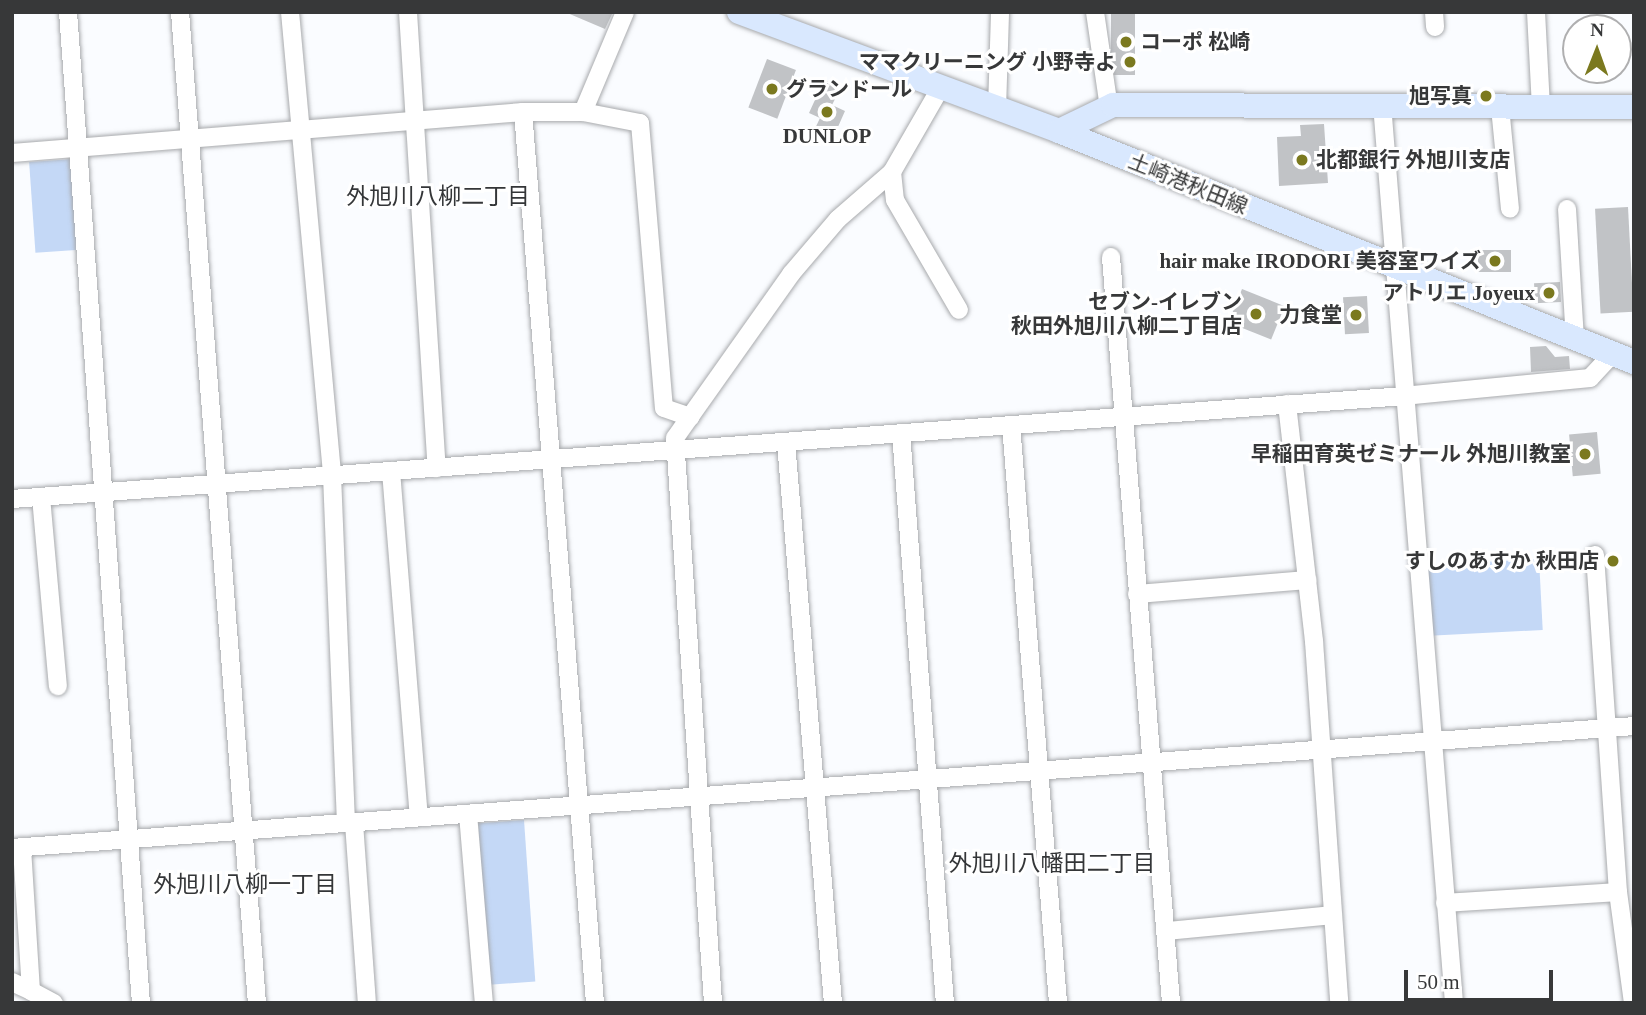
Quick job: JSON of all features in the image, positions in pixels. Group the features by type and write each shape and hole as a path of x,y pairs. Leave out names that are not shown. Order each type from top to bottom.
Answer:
{"main road":[{"name":"土崎港秋田線","path":"739,12 940,89 1059,131 1391,268 1623,358"},
{"path":"1059,131 1109,108 1382,104 1541,108 1634,107"}],"street":[{"path":"68,12 81,148 101,493 132,839 141,1003"},
{"path":"180,12 257,1003"},
{"path":"290,12 332,475 350,823 367,1003"},
{"path":"408,12 437,468"},
{"path":"583,112 625,12"},
{"path":"997,109 1000,12"},
{"path":"1095,12 1109,108"},
{"path":"1536,12 1541,108"},
{"path":"713,1003 673,450 690,417 791,274 838,219 891,172 940,89"},
{"path":"1382,104 1391,268 1454,1003"},
{"path":"1500,107 1510,209"},
{"path":"12,153 523,112 583,112 639,123 664,408 690,417"},
{"path":"523,112 595,1003"},
{"path":"891,172 895,200 959,310"},
{"path":"1567,209 1575,338"},
{"path":"1111,257 1171,1003"},
{"path":"12,499 1403,396 1590,379 1623,358"},
{"path":"1287,404 1307,580 1339,1003"},
{"path":"1011,425 1042,771 1058,1003"},
{"path":"901,433 944,1003"},
{"path":"786,442 833,1003"},
{"path":"391,471 419,817"},
{"path":"41,497 58,686"},
{"path":"1595,555 1619,892 1633,1003"},
{"path":"1138,594 1307,580"},
{"path":"31,991 17,848 1634,726"},
{"path":"468,814 484,1003"},
{"path":"1446,903 1619,892"},
{"path":"1167,931 1332,915"},
{"path":"12,982 54,1003"}],"shaded area":[{"path":"73,159 79,250 35,253 29,162"},
{"path":"1539,559 1543,630 1430,636 1426,565"},
{"path":"524,820 535,982 489,985 478,823"}],"building":[{"path":"565,12 613,12 605,29"},
{"name":"コーポ 松崎","path":"1111,12 1135,12 1135,75 1111,75"},
{"name":"グランドール","path":"767,59 796,70 777,119 748,108"},
{"name":"DUNLOP","path":"824,80 841,87 832,105 845,111 830,145 811,137 820,118 809,113"},
{"name":"北都銀行 外旭川支店","path":"1324,124 1328,183 1279,186 1277,137 1301,136 1300,125"},
{"path":"1628,207 1633,312 1601,314 1595,209"},
{"name":"hair make IRODORI 美容室ワイズ","path":"1478,250 1511,250 1511,272 1478,272"},
{"name":"アトリエ Joyeux","path":"1560,282 1561,302 1535,303 1534,283"},
{"name":"セブン-イレブン 秋田外旭川八柳二丁目店","path":"1242,289 1285,306 1271,340 1229,322"},
{"name":"力食堂","path":"1367,296 1369,333 1345,334 1343,297"},
{"path":"1546,346 1555,357 1569,356 1570,369 1531,372 1530,347"},
{"name":"早稲田育英ゼミナール 外旭川教室","path":"1597,432 1601,474 1573,476 1569,434"}],"place":[{"name":"コーポ 松崎","path":"1126,42"},
{"name":"ママクリーニング 小野寺よ","path":"1130,62"},
{"name":"グランドール","path":"772,89"},
{"name":"旭写真","path":"1486,96"},
{"name":"DUNLOP","path":"827,112"},
{"name":"北都銀行 外旭川支店","path":"1302,160"},
{"name":"hair make IRODORI 美容室ワイズ","path":"1495,261"},
{"name":"アトリエ Joyeux","path":"1549,293"},
{"name":"セブン-イレブン 秋田外旭川八柳二丁目店","path":"1256,314"},
{"name":"力食堂","path":"1356,315"},
{"name":"早稲田育英ゼミナール 外旭川教室","path":"1585,454"},
{"name":"すしのあすか 秋田店","path":"1613,561"}],"district":[{"name":"外旭川八柳二丁目","path":"438,197"},
{"name":"外旭川八幡田二丁目","path":"1052,864"},
{"name":"外旭川八柳一丁目","path":"245,885"}]}
